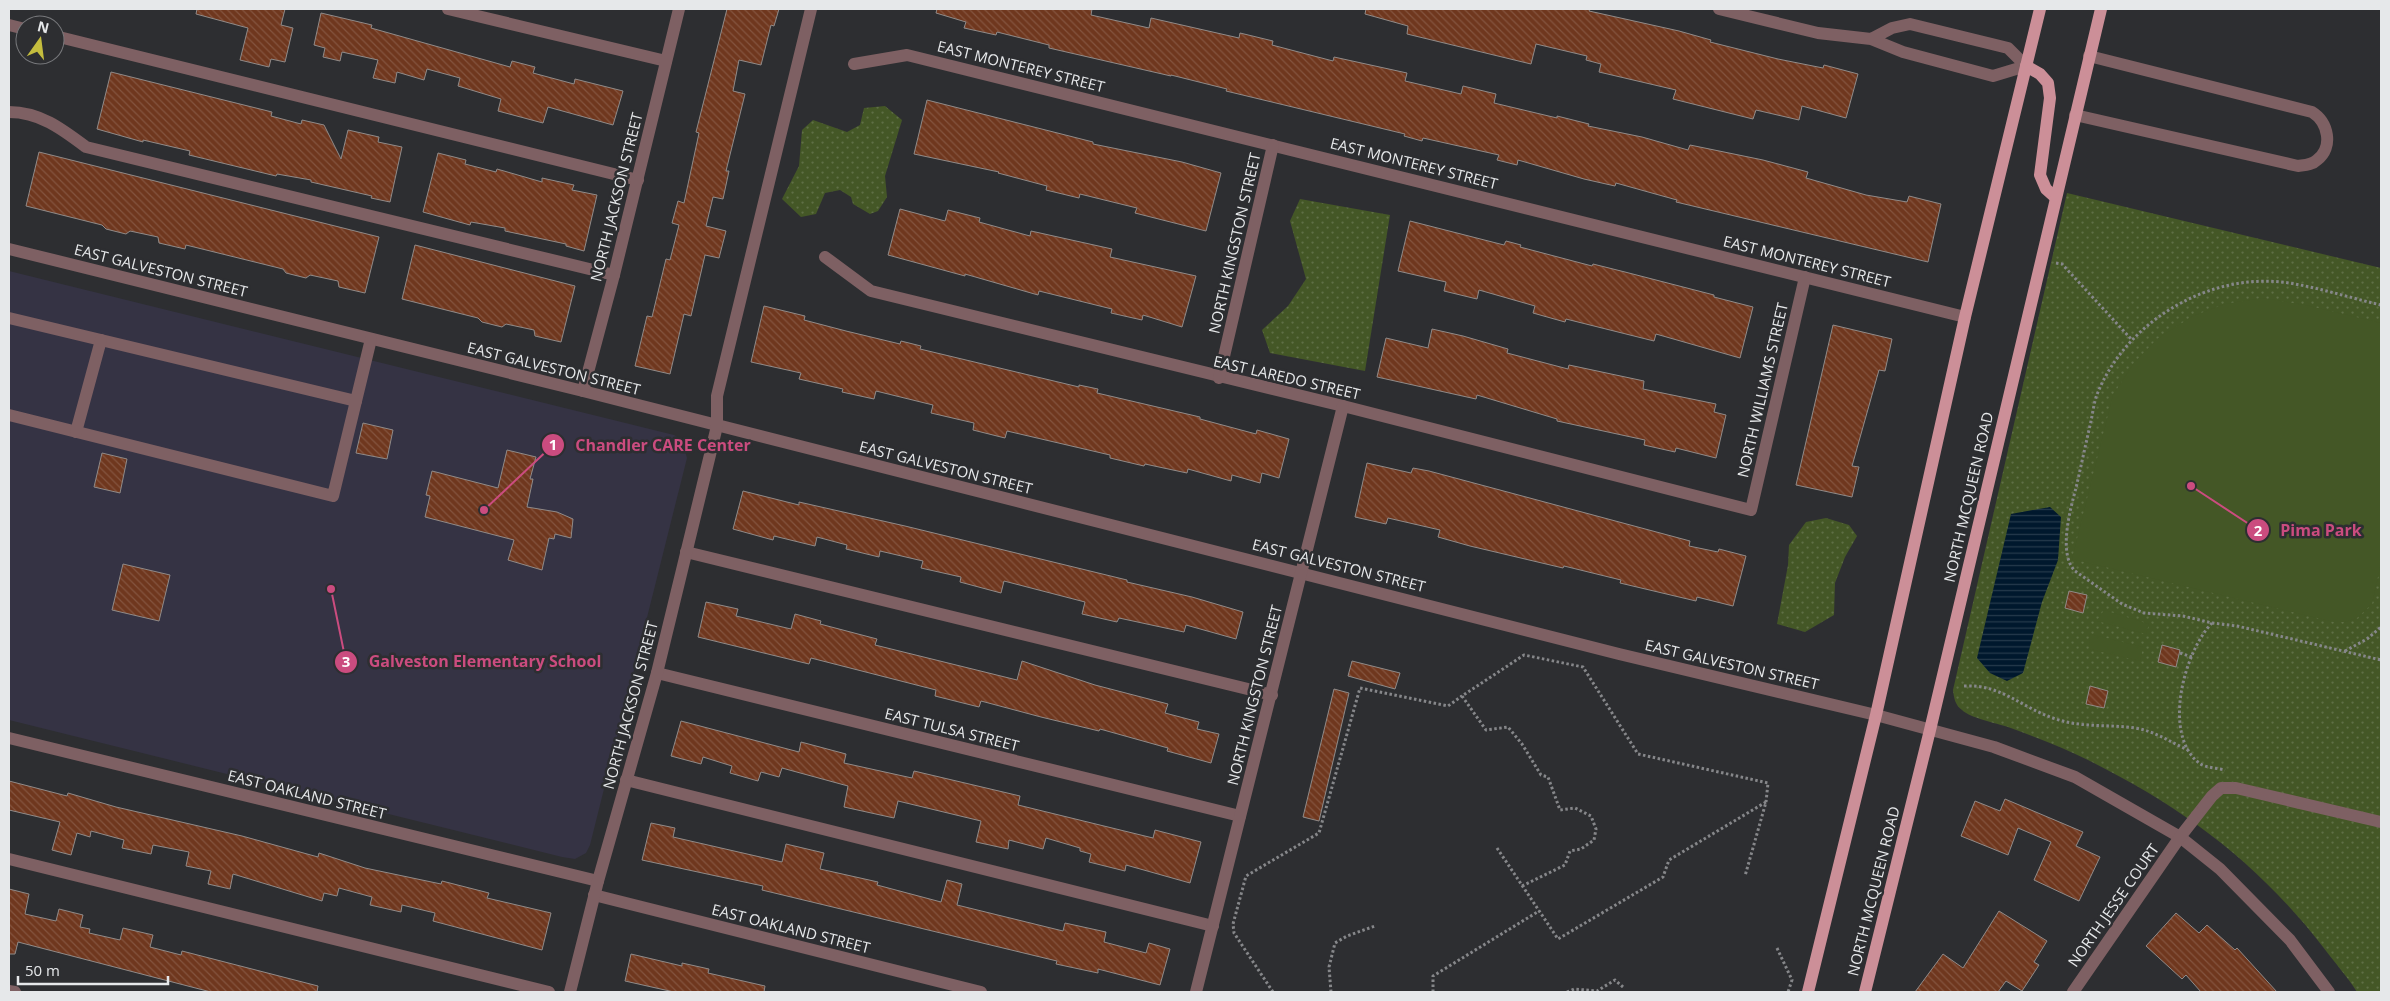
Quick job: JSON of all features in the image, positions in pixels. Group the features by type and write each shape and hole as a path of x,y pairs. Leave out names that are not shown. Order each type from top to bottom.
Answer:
{"main road":[{"path":"1808,992 1876,715 1965,316 2040,9"},
{"name":"NORTH MCQUEEN ROAD","path":"1865,992 1930,730 2101,9"},
{"path":"2026,66 2040,74 2048,83 2050,98 2040,175 2046,189 2055,197"}],"street":[{"path":"448,9 666,61"},
{"name":"NORTH JACKSON STREET","path":"583,392 638,180 679,9"},
{"name":"NORTH JACKSON STREET","path":"570,992 594,895 657,673 717,426 717,396 811,9"},
{"path":"1719,9 1818,33 1871,39 1904,52 1993,76 2026,66 2008,48 1910,24 1892,28 1871,39"},
{"path":"65,38 638,180"},
{"name":"EAST MONTEREY STREET","path":"854,64 907,55 1965,316"},
{"path":"2075,115 2298,166 2318,160 2324,151 2327,131 2320,117 2312,112 2090,56"},
{"path":"9,112 20,112 51,121 86,147 614,275"},
{"name":"NORTH KINGSTON STREET","path":"1219,378 1273,145"},
{"name":"EAST GALVESTON STREET","path":"9,249 1619,654 1876,715 1994,747 2075,777 2180,837 2220,869 2290,940 2329,992"},
{"name":"EAST LAREDO STREET","path":"825,257 872,291 1219,378 1343,406 1750,510"},
{"name":"NORTH WILLIAMS STREET","path":"1750,510 1805,277"},
{"path":"9,318 356,401"},
{"path":"9,415 333,496 371,339"},
{"path":"76,432 101,340"},
{"name":"NORTH KINGSTON STREET","path":"1196,992 1272,696 1343,406"},
{"path":"686,552 1272,696"},
{"name":"EAST TULSA STREET","path":"657,673 1240,816"},
{"name":"EAST OAKLAND STREET","path":"9,738 598,881"},
{"path":"626,780 1213,926"},
{"name":"NORTH JESSE COURT","path":"2073,992 2180,837 2212,796 2221,788 2236,788 2381,822"},
{"path":"9,858 549,992"},
{"name":"EAST OAKLAND STREET","path":"594,895 981,992"},
{"path":"9,991 15,992"}],"path":[{"path":"2055,263 2062,264 2132,340"},
{"path":"2381,305 2289,283 2260,281 2226,286 2173,307 2150,324 2132,340 2116,359 2097,394 2070,512 2066,556 2069,565 2122,604 2137,610 2237,626 2381,660"},
{"path":"1964,686 1993,688 2027,708 2056,720 2098,727 2136,728 2157,733 2188,750 2180,732 2178,719 2185,680 2192,657 2203,633 2212,623"},
{"path":"2344,652 2367,639 2381,627"},
{"path":"2180,654 2192,657"},
{"path":"1273,992 1234,933 1233,924 1246,876 1319,832 1360,688 1448,706 1524,655 1584,667 1638,754 1768,783 1766,802 1745,876"},
{"path":"1462,696 1486,730 1508,726 1522,744 1541,775 1548,777 1560,810 1575,808 1591,816 1596,829 1594,840 1581,849 1570,851 1565,865 1522,886"},
{"path":"1497,848 1558,939 1663,877 1669,860 1766,802"},
{"path":"1433,992 1433,976 1539,911"},
{"path":"1331,992 1328,967 1335,943 1346,936 1375,926"},
{"path":"1777,948 1792,980 1788,992"},
{"path":"1567,992 1574,989 1597,991 1615,980 1623,987"}],"shaded area":[{"path":"9,271 674,435 682,440 687,458 590,845 586,853 575,859 562,857 9,720"}],"green space":[{"path":"885,106 902,120 885,176 887,197 878,211 870,214 853,204 851,197 840,190 825,193 816,214 801,217 782,199 799,166 802,130 813,120 847,132 860,125 864,108"},
{"path":"2067,193 2381,268 2381,992 2357,992 2323,947 2272,889 2245,863 2187,818 2123,778 2088,760 2058,746 1966,713 1955,701 1953,690"},
{"path":"1300,199 1390,215 1365,371 1270,353 1262,330 1288,306 1306,279 1290,221"},
{"path":"2262,298 2305,305 2381,323 2381,563 2372,604 2357,618 2345,622 2334,622 2072,559 2113,395 2134,363 2157,339 2193,316 2225,304"},
{"path":"1826,518 1849,525 1857,536 1845,557 1835,583 1834,615 1805,632 1777,624 1788,565 1789,545 1806,522"},
{"path":"2104,610 2149,624 2146,634 2097,621"},
{"path":"2090,634 2143,647 2140,661 2089,649"}],"water":[{"path":"2050,507 2061,517 2058,560 2042,602 2023,673 2007,681 1990,673 1977,658 2011,514"}],"building":[{"path":"197,9 285,9 281,25 293,28 285,62 271,59 269,67 240,60 248,28 196,14"},
{"path":"727,9 779,9 774,26 771,25 761,65 739,60 733,91 745,94 726,171 729,171 723,199 713,197 706,226 726,231 719,258 705,255 691,316 684,314 670,374 635,366 647,316 652,317 666,259 670,260 679,225 672,223 678,201 684,203 699,133 696,132"},
{"path":"937,9 1092,9 1091,15 1149,28 1151,18 1239,38 1240,33 1273,41 1272,45 1333,61 1334,57 1407,73 1405,81 1461,94 1463,86 1496,94 1494,103 1557,118 1557,116 1589,124 1588,126 1642,137 1688,150 1690,145 1763,160 1808,172 1806,178 1866,195 1907,202 1909,196 1941,204 1928,262 1676,202 1677,200 1616,183 1615,186 1584,179 1518,160 1517,165 1497,160 1499,155 1423,138 1422,141 1404,136 1405,134 1226,91 1227,89 1171,75 1049,48 1049,45 997,32 996,35 964,28 966,22 936,13"},
{"path":"1366,9 1590,9 1589,11 1679,31 1711,40 1710,42 1778,59 1823,68 1824,65 1858,74 1846,118 1802,106 1799,120 1756,110 1753,119 1673,99 1676,90 1599,72 1601,64 1586,60 1587,56 1536,44 1531,64 1407,34 1408,26 1365,14"},
{"path":"321,13 372,25 371,28 510,67 512,61 535,67 533,73 574,84 575,79 623,91 613,125 548,107 543,123 498,111 501,99 458,86 460,78 427,69 424,80 397,72 395,83 373,78 378,60 342,52 340,61 323,57 325,48 314,45"},
{"path":"111,72 272,112 271,116 301,124 302,120 324,125 341,159 348,130 379,137 378,142 402,147 390,202 311,182 311,180 277,174 276,176 189,155 190,151 143,140 143,142 97,129"},
{"path":"927,100 1093,142 1093,144 1182,162 1221,173 1206,231 1135,213 1137,208 1080,194 1079,198 1046,190 1047,186 999,172 914,154"},
{"path":"39,152 379,237 365,293 339,287 338,281 310,275 306,278 286,273 283,269 186,245 185,249 159,243 158,237 130,231 126,234 106,229 102,225 26,206"},
{"path":"438,153 466,160 465,164 496,172 497,169 542,182 542,178 574,185 572,190 597,195 584,251 566,246 566,244 505,231 505,228 471,222 470,225 423,212"},
{"path":"900,209 945,221 948,210 980,218 979,222 1030,236 1031,231 1112,249 1110,257 1196,276 1182,327 1143,315 1142,320 1111,313 1112,309 1039,291 1038,295 888,255"},
{"path":"1410,221 1504,245 1506,241 1521,245 1520,247 1592,266 1593,264 1625,272 1753,307 1740,358 1656,334 1654,341 1566,319 1565,322 1533,313 1535,306 1479,290 1477,299 1444,291 1446,282 1398,271"},
{"path":"415,245 575,286 561,342 535,336 534,330 506,324 502,327 482,322 478,318 402,299"},
{"path":"764,306 805,316 804,320 846,331 900,344 901,341 921,346 920,349 1079,387 1079,385 1098,389 1097,393 1200,417 1200,419 1256,434 1257,430 1289,439 1279,478 1262,473 1260,483 1232,475 1231,481 1188,469 1187,473 1145,464 1144,466 1110,458 1110,455 1007,431 1005,438 973,430 974,423 931,413 933,405 876,391 874,399 842,392 843,389 799,379 801,373 751,362"},
{"path":"1833,325 1892,339 1885,371 1879,370 1852,466 1859,467 1852,497 1796,485"},
{"path":"1432,329 1508,349 1507,353 1568,369 1569,365 1644,381 1643,389 1716,404 1714,412 1726,415 1716,458 1676,448 1675,452 1644,445 1645,440 1557,421 1557,419 1477,395 1476,399 1377,377 1386,338 1428,348"},
{"path":"363,423 393,430 387,459 356,453"},
{"path":"507,450 536,457 530,479 533,479 527,507 557,512 573,519 571,538 555,534 554,539 549,538 542,570 508,560 514,540 425,517 430,496 426,495 432,471 498,488"},
{"path":"102,453 127,459 120,493 94,487"},
{"path":"1367,463 1411,473 1413,468 1429,471 1690,541 1689,546 1718,552 1719,549 1746,556 1733,606 1697,597 1696,601 1620,583 1621,580 1564,566 1563,568 1470,546 1438,537 1440,530 1388,518 1386,524 1355,517"},
{"path":"743,491 799,505 799,502 905,526 1127,580 1127,582 1192,597 1243,612 1236,639 1186,625 1184,632 1119,618 1117,622 1082,614 1085,602 1004,581 1001,593 960,582 961,577 921,568 923,561 880,551 879,557 846,549 847,545 817,537 815,546 774,536 773,540 733,529"},
{"path":"123,564 170,575 159,621 112,610"},
{"path":"2069,591 2087,595 2083,613 2065,608"},
{"path":"706,602 738,609 736,616 791,629 795,614 821,621 820,624 877,639 875,645 1017,680 1022,661 1095,685 1168,704 1165,713 1199,722 1197,729 1219,734 1211,763 1167,751 1168,748 1100,729 1099,731 981,701 979,707 935,696 936,690 811,658 809,664 698,637"},
{"path":"2162,645 2180,650 2176,667 2158,662"},
{"path":"1352,661 1400,673 1395,689 1348,676"},
{"path":"2090,686 2108,691 2104,708 2086,704"},
{"path":"1334,689 1349,693 1319,821 1303,817"},
{"path":"681,721 799,752 801,742 846,754 844,763 912,778 914,771 1020,796 1018,805 1153,838 1155,830 1201,842 1190,883 1126,865 1125,871 1089,862 1091,854 1080,851 1080,848 1046,838 1043,849 1009,840 1008,849 976,842 981,821 898,801 894,818 844,807 848,786 782,768 779,777 761,772 758,781 730,773 732,766 703,757 701,764 671,756"},
{"path":"9,781 67,796 68,793 116,807 242,836 318,857 319,853 365,868 441,884 442,881 489,893 487,898 551,913 542,950 433,921 435,913 402,905 401,912 370,905 372,897 339,888 337,896 324,893 322,901 233,874 230,889 208,884 211,871 186,866 189,852 153,845 151,854 122,848 124,840 91,831 90,837 77,833 71,855 52,850 60,822 9,810"},
{"path":"2005,799 2083,832 2076,846 2100,857 2079,901 2034,880 2051,842 2018,828 2008,855 1961,836 1975,801 2000,811"},
{"path":"651,823 675,828 673,837 782,862 786,844 824,853 820,869 878,882 877,885 941,902 947,880 962,884 957,905 1063,931 1065,923 1106,932 1104,942 1146,953 1149,943 1170,949 1160,985 1098,969 1098,973 1056,964 1057,961 762,890 763,886 642,860"},
{"path":"9,889 29,894 25,914 56,921 59,909 83,915 80,927 90,929 89,933 120,940 123,928 153,935 150,947 181,955 182,951 318,986 317,992 211,992 18,942 15,954 9,954"},
{"path":"1999,911 2047,941 2034,962 2039,965 2022,991 2006,981 1998,992 1915,992 1943,954 1963,968"},
{"path":"2176,913 2199,933 2207,925 2235,950 2237,948 2277,992 2201,992 2186,975 2182,979 2146,946"},
{"path":"631,954 682,966 682,963 709,969 708,973 765,986 764,992 674,992 625,981"}],"place":[{"name":"Pima Park","path":"2191,486"},
{"name":"Chandler CARE Center","path":"484,510"},
{"name":"Galveston Elementary School","path":"331,589"}]}
